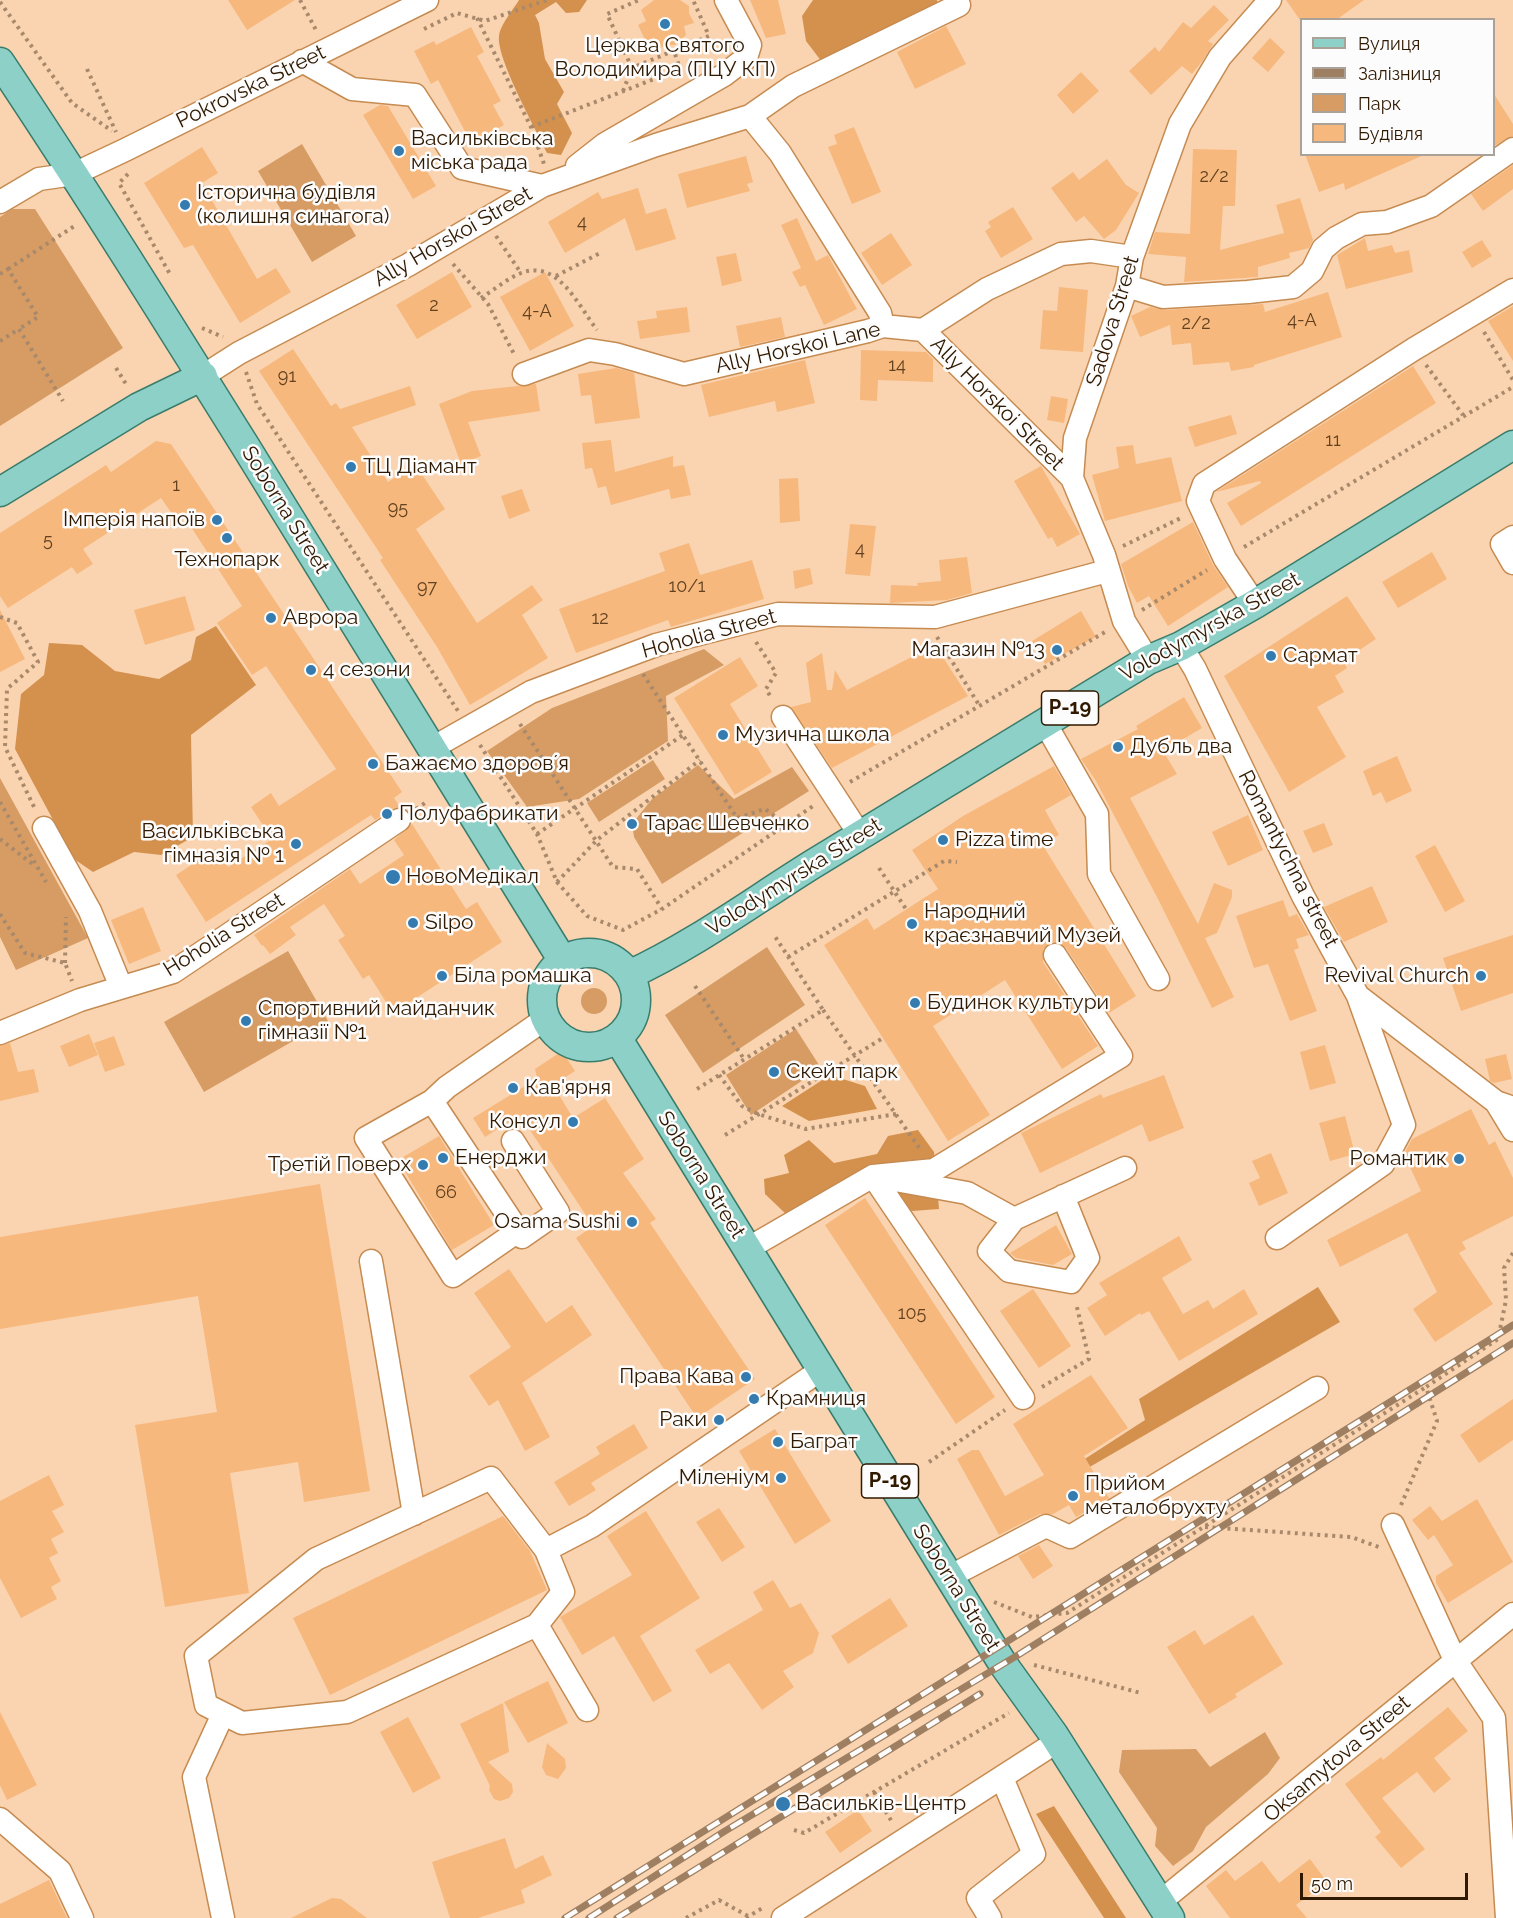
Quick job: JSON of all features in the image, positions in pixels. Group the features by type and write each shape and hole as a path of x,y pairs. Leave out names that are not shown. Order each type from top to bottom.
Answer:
{"main road":[{"name":"Soborna Street","path":"0,62 202,376 434,747 562,962"},
{"path":"0,492 139,407 202,376"},
{"name":"Volodymyrska Street","path":"629,975 673,955 860,835 1148,660 1181,646 1255,604 1513,445"},
{"path":"583,953 598,953 612,958 629,975 637,996 636,1012 629,1027 618,1039 603,1046 586,1048 570,1044 557,1035 547,1022 542,1008 542,993 547,978 562,962 583,953"},
{"name":"Soborna Street","path":"618,1039 1003,1664 1058,1741 1165,1910"}],"street":[{"name":"Pokrovska Street","path":"0,202 39,179 74,174 125,150 428,0"},
{"path":"565,176 604,144 724,75 746,58 750,45 726,0"},
{"name":"Sadova Street","path":"1148,660 1124,621 1105,563 1072,478 1075,438 1127,286 1132,257 1180,124 1220,57 1270,0"},
{"name":"Ally Horskoi Street","path":"202,376 239,353 408,265 542,186 565,176 750,116 794,86 958,5"},
{"path":"302,61 352,88 415,95 462,168 542,186"},
{"path":"750,116 780,153 880,313 883,326"},
{"path":"1127,286 1163,297 1293,287 1312,271 1323,249 1336,238 1362,224 1387,222 1431,206 1513,149"},
{"path":"923,330 987,289 1061,254 1090,251 1132,257"},
{"path":"1255,604 1225,559 1198,501 1204,484 1414,350 1513,290"},
{"name":"Ally Horskoi Lane","path":"524,374 589,350 615,354 684,374 868,332 883,326 923,330"},
{"name":"Ally Horskoi Street","path":"923,330 1072,478"},
{"path":"1513,537 1502,544 1513,563"},
{"name":"Hoholia Street","path":"434,747 478,731 531,692 656,645 778,614 935,617 1105,563"},
{"name":"Romantychna street","path":"1181,646 1303,896 1358,996 1505,1105"},
{"path":"783,717 860,835"},
{"path":"1045,723 1097,814 1099,874 1158,980"},
{"name":"Hoholia Street","path":"0,1033 80,1000 173,972 399,820"},
{"path":"44,828 90,911 121,987"},
{"path":"747,1250 873,1176 934,1170 1121,1056 1055,955"},
{"path":"1277,1238 1383,1164 1404,1125 1358,996"},
{"path":"518,1231 453,1276 366,1138 432,1101 447,1086 526,1032 547,1022"},
{"path":"432,1101 522,1237 558,1212 513,1141"},
{"path":"1505,1105 1513,1130"},
{"path":"1063,1196 1088,1258 1071,1282 1009,1271 989,1251 1014,1219 1063,1196 1125,1168"},
{"path":"873,1176 967,1193 1014,1219"},
{"path":"873,1176 1023,1398"},
{"path":"371,1261 414,1514"},
{"path":"546,1550 592,1526 821,1370"},
{"path":"949,1577 1046,1526 1070,1538 1317,1388"},
{"path":"491,1478 546,1550 563,1592 537,1625 347,1712 242,1723 206,1705 196,1656 316,1560 414,1514 491,1478"},
{"path":"1393,1526 1455,1660 1494,1718 1507,1918"},
{"name":"Oksamytova Street","path":"1165,1910 1455,1660 1513,1614"},
{"path":"537,1625 587,1710"},
{"path":"223,1918 194,1777 224,1714"},
{"path":"783,1918 1058,1741"},
{"path":"990,1918 978,1898 1034,1854 1002,1778"},
{"path":"0,1819 60,1871 82,1918"}],"path":[{"path":"300,0 321,39"},
{"path":"444,20 457,14 486,21 547,0"},
{"path":"623,91 632,68 607,14 639,0"},
{"path":"632,68 709,36 693,0"},
{"path":"0,2 72,103 118,135 87,69"},
{"path":"477,17 531,127 543,159"},
{"path":"531,127 680,69 674,51"},
{"path":"125,150 134,168 119,183 174,281"},
{"path":"486,221 521,273"},
{"path":"0,274 76,225"},
{"path":"437,247 488,304 524,374"},
{"path":"556,276 602,252"},
{"path":"0,341 38,317 8,269"},
{"path":"481,298 521,273 543,269 556,276 615,354"},
{"path":"1474,315 1513,380"},
{"path":"196,318 202,328 230,340 239,353 257,404 478,731 478,743 537,834 557,882 587,916 623,930 662,909 833,793 1513,387"},
{"path":"19,329 63,400"},
{"path":"1414,350 1463,415"},
{"path":"116,368 126,384"},
{"path":"1105,563 1202,507"},
{"path":"0,617 17,623 38,663 6,689 5,747 44,828"},
{"path":"752,636 776,673 766,689"},
{"path":"944,647 979,705"},
{"path":"633,654 737,818 765,809 785,824"},
{"path":"516,718 613,867 637,869 662,909"},
{"path":"537,834 684,735"},
{"path":"557,882 597,840 700,759"},
{"path":"0,802 48,885"},
{"path":"0,839 38,868"},
{"path":"788,957 944,861 957,862"},
{"path":"879,868 906,909"},
{"path":"63,912 68,921 65,963 80,1000"},
{"path":"0,914 25,952 65,963"},
{"path":"774,935 934,1170"},
{"path":"694,986 744,1059"},
{"path":"697,1089 823,1010"},
{"path":"725,1135 883,1038"},
{"path":"719,1075 742,1106 758,1114 806,1129 896,1114"},
{"path":"985,1598 1032,1617 1067,1613 1426,1388 1498,1339 1506,1300 1504,1268 1513,1253"},
{"path":"1393,1526 1437,1421 1426,1388"},
{"path":"1205,1527 1351,1537 1406,1558"},
{"path":"1033,1664 1141,1693"},
{"path":"794,1830 804,1833 1016,1708"},
{"path":"874,1792 894,1825"},
{"path":"686,1918 719,1900 749,1916"}],"green space":[{"path":"302,144 356,236 312,262 258,171"},
{"path":"12,209 35,209 123,348 0,426 0,217"},
{"path":"704,649 724,665 666,696 668,741 579,799 527,807 487,751 552,708"},
{"path":"653,760 665,779 599,822 587,803"},
{"path":"698,765 734,799 792,767 809,791 662,884 634,837 632,824 652,799"},
{"path":"0,778 88,938 16,970 0,937"},
{"path":"767,947 805,1005 703,1073 665,1015"},
{"name":"Спортивний майданчик гімназії №1","path":"288,951 328,1021 204,1092 164,1022"},
{"path":"594,988 603,992 607,1001 603,1010 594,1014 585,1010 581,1001 585,992"},
{"name":"Скейт парк","path":"796,1029 821,1068 751,1115 726,1075"},
{"path":"1265,1732 1280,1758 1268,1774 1206,1827 1193,1851 1173,1866 1155,1846 1157,1828 1119,1772 1122,1750 1196,1749 1210,1767"}],"shaded area":[{"path":"519,0 587,0 579,12 566,13 556,2 535,15 539,23 545,59 564,92 557,104 572,133 561,155 547,153 510,76 500,46 499,36 502,27"},
{"path":"813,0 937,0 938,7 825,66 806,41 802,16"},
{"path":"216,626 256,685 191,735 193,837 161,855 134,852 93,872 74,859 15,749 21,694 44,675 49,643 82,645 115,671 159,679 191,660 196,637"},
{"path":"830,1075 865,1086 877,1109 809,1121 782,1106"},
{"path":"918,1130 934,1152 939,1209 912,1211 872,1186 788,1216 765,1194 764,1179 789,1173 784,1155 809,1140 834,1163 877,1154 888,1136"},
{"path":"1318,1287 1340,1322 1081,1472 1077,1464 1145,1420 1139,1399"},
{"path":"1054,1806 1126,1918 1104,1918 1036,1814"}],"building":[{"path":"228,0 295,0 247,30"},
{"name":"Церква Святого Володимира (ПЦУ КП)","path":"654,0 680,0 689,6 689,13 694,23 684,26 686,35 675,45 660,48 656,40 647,44 638,25 646,21 641,10"},
{"path":"750,0 778,0 786,34 766,38"},
{"path":"1286,0 1364,0 1339,18 1300,18 1300,20"},
{"path":"1214,5 1229,20 1208,41 1213,44 1203,60 1192,74 1182,66 1151,95 1129,71 1155,47 1159,52 1183,22 1191,28"},
{"path":"946,26 966,64 915,89 897,52"},
{"path":"471,27 484,52 477,56 501,101 493,105 504,125 471,143 438,80 431,84 414,51 434,41 436,45"},
{"path":"1270,38 1285,52 1268,72 1252,58"},
{"path":"1081,72 1099,91 1073,114 1057,95"},
{"path":"1495,96 1513,124 1513,136 1495,145"},
{"name":"Васильківська міська рада","path":"380,105 388,106 436,186 413,199 363,115"},
{"path":"854,127 881,192 852,204 828,147 837,144 834,135"},
{"path":"202,147 218,173 202,183 257,279 276,268 291,292 240,323 193,245 184,248 144,183"},
{"path":"1193,149 1237,150 1235,206 1223,206 1220,250 1284,233 1276,205 1300,198 1313,240 1309,248 1289,253 1290,258 1258,267 1258,277 1184,282 1186,257 1148,254 1155,232 1190,234"},
{"path":"746,156 753,182 747,184 750,191 687,208 678,174"},
{"path":"1306,156 1422,156 1345,190 1344,183 1319,192"},
{"path":"1107,159 1126,185 1139,193 1116,230 1104,239 1084,216 1076,222 1051,188 1073,172 1079,180"},
{"path":"1513,165 1513,189 1483,211 1471,194"},
{"path":"638,188 646,214 666,208 676,239 636,251 625,218 565,253 548,222 598,192 602,199"},
{"path":"1013,207 1033,239 1001,258 985,231 991,227 988,222"},
{"path":"797,218 816,261 828,255 857,309 824,325 805,285 800,287 792,272 801,268 781,225"},
{"path":"891,233 912,265 882,285 861,253"},
{"path":"1365,238 1368,251 1392,245 1395,253 1409,250 1413,272 1346,289 1337,255"},
{"path":"1482,240 1492,256 1472,268 1462,252"},
{"path":"736,253 742,281 722,286 716,257"},
{"path":"452,272 472,307 417,339 396,305"},
{"path":"545,272 574,326 530,351 500,297"},
{"path":"1059,287 1088,290 1083,352 1040,349 1043,310 1057,311"},
{"path":"1328,292 1342,337 1254,365 1254,367 1231,371 1229,362 1193,365 1191,343 1172,345 1170,325 1140,337 1131,316 1150,307 1164,310 1263,304 1265,312"},
{"path":"1513,306 1513,361 1488,321"},
{"path":"687,307 690,332 640,339 637,321 657,318 656,311"},
{"path":"781,317 785,337 740,347 736,326"},
{"path":"293,349 331,406 336,403 340,409 410,386 416,405 352,427 388,482 415,464 445,509 416,529 477,623 532,585 543,600 522,615 548,658 470,705 437,647 380,560 383,558 259,371"},
{"path":"861,350 926,352 933,359 933,382 878,380 877,401 860,400"},
{"path":"805,360 815,403 777,412 775,401 709,417 701,385"},
{"path":"1413,366 1436,403 1241,526 1227,503 1261,483 1260,481 1216,492"},
{"path":"616,368 634,373 640,418 595,424 591,395 581,396 578,374"},
{"path":"536,384 540,411 468,422 481,456 461,464 439,404 472,391"},
{"path":"1051,396 1068,399 1064,423 1047,420"},
{"path":"1231,415 1237,434 1195,447 1188,427"},
{"path":"611,440 615,472 673,456 673,467 684,465 691,495 671,499 669,489 611,505 606,486 598,488 592,468 585,469 582,443"},
{"path":"156,441 171,444 402,792 394,798 400,807 391,809 375,820 371,815 206,922 176,875 216,849 228,867 272,839 251,807 271,793 279,806 336,769 266,666 252,675 217,623 242,606 182,513 175,518 161,498 83,549 93,564 77,574 72,567 8,608 0,596 0,533 106,465 111,472"},
{"path":"1133,445 1136,464 1171,457 1182,501 1105,521 1092,475 1119,468 1116,447"},
{"path":"1041,466 1080,534 1057,547 1052,537 1048,539 1014,481"},
{"path":"798,478 800,521 780,523 779,479"},
{"path":"522,489 530,511 509,519 501,496"},
{"path":"1193,522 1213,565 1228,587 1168,626 1149,596 1137,603 1128,586 1121,564"},
{"path":"850,524 876,526 870,576 845,574"},
{"path":"689,543 700,575 752,560 764,599 671,627 668,620 576,653 559,609 665,571 659,553"},
{"path":"1432,552 1447,579 1398,608 1382,582"},
{"path":"967,557 972,593 947,600 890,603 891,585 918,586 917,583 941,581 939,560"},
{"path":"810,568 813,584 795,589 793,571"},
{"path":"185,596 195,630 145,645 134,610"},
{"path":"1347,596 1376,639 1343,661 1347,668 1335,676 1344,692 1317,707 1346,757 1289,792 1224,676"},
{"path":"0,610 25,659 0,672"},
{"path":"1081,611 1096,637 1045,664 1032,641"},
{"path":"935,645 968,696 832,768 791,707 811,702 806,663 822,653 827,690 832,690 835,670 847,690"},
{"name":"Музична школа","path":"740,657 758,686 730,704 772,772 735,795 674,698"},
{"path":"1184,697 1202,728 1163,751 1177,774 1130,798 1198,924 1214,883 1232,890 1232,897 1217,933 1205,938 1234,997 1212,1008 1096,781 1081,759 1138,729 1136,726"},
{"path":"1397,756 1412,791 1386,803 1381,792 1373,796 1363,771"},
{"name":"Будинок культури","path":"1054,766 1071,795 1045,810 1059,835 1042,844 1136,996 1109,1013 1066,948 1054,942 1043,949 1043,962 1098,1046 1062,1069 1005,980 933,1026 990,1115 948,1141 824,945 867,918 874,930 938,889 912,850 963,816"},
{"path":"1248,815 1263,850 1228,866 1212,832"},
{"path":"1324,823 1333,845 1313,853 1303,831"},
{"name":"Silpo","path":"412,824 466,909 477,902 502,942 393,1013 369,975 363,979 338,940 345,936 324,904 290,927 296,935 270,954 262,946 254,935 350,869 360,884 404,855 394,840"},
{"path":"1435,845 1465,901 1445,912 1415,856"},
{"path":"1372,886 1388,922 1344,942 1324,907"},
{"path":"1283,900 1289,917 1297,914 1309,935 1296,939 1299,948 1294,950 1317,1011 1290,1021 1268,964 1254,968 1236,916"},
{"path":"143,907 161,951 129,964 111,920"},
{"name":"Revival Church","path":"1513,935 1513,993 1461,1011 1443,958"},
{"path":"89,1034 98,1055 69,1067 60,1046"},
{"path":"114,1036 125,1065 105,1072 94,1043"},
{"path":"10,1043 18,1072 34,1069 39,1092 0,1101 0,1046"},
{"path":"1325,1045 1336,1083 1310,1090 1300,1052"},
{"path":"562,1051 575,1071 553,1085 573,1118 605,1098 644,1159 623,1173 656,1219 650,1223 755,1379 697,1418 576,1238 593,1226 520,1115 485,1137 473,1118 537,1077 535,1069"},
{"path":"1506,1054 1512,1079 1494,1083 1490,1081 1485,1059"},
{"path":"1164,1075 1184,1128 1149,1142 1142,1124 1040,1173 1021,1133 1101,1094 1103,1098"},
{"path":"1471,1109 1489,1145 1495,1141 1513,1178 1513,1216 1462,1242 1466,1249 1459,1253 1493,1304 1435,1342 1413,1309 1437,1292 1407,1233 1340,1267 1327,1240 1421,1191 1404,1154 1412,1139"},
{"path":"1345,1116 1355,1154 1330,1161 1319,1123"},
{"path":"439,1136 494,1225 452,1250 398,1160"},
{"path":"1271,1153 1288,1193 1259,1206 1249,1183 1260,1178 1252,1161"},
{"path":"320,1184 370,1491 304,1502 298,1462 230,1473 249,1593 165,1607 135,1425 217,1412 198,1296 0,1329 0,1237"},
{"path":"865,1198 995,1397 956,1424 825,1225"},
{"path":"1056,1225 1072,1254 1053,1265 1016,1258 1010,1253"},
{"path":"1179,1236 1192,1260 1162,1278 1183,1314 1208,1300 1213,1309 1244,1289 1258,1314 1179,1361 1149,1311 1141,1315 1140,1313 1105,1336 1087,1308 1107,1295 1099,1283"},
{"path":"509,1269 546,1323 572,1305 592,1335 522,1383 550,1437 525,1451 498,1400 489,1406 469,1376 511,1347 474,1293"},
{"path":"1033,1289 1071,1346 1039,1368 1000,1311"},
{"path":"1091,1375 1128,1428 1084,1456 1109,1498 1076,1517 1069,1505 1053,1514 1040,1514 999,1535 957,1459 972,1450 979,1450 1005,1496 1044,1475 1013,1424"},
{"path":"1513,1399 1513,1440 1479,1463 1460,1435"},
{"path":"634,1424 648,1448 591,1483 596,1490 569,1506 554,1482 600,1454 596,1447"},
{"path":"775,1429 831,1521 795,1544 739,1451"},
{"path":"49,1475 64,1505 52,1511 64,1532 51,1539 58,1553 49,1558 61,1581 51,1587 57,1599 21,1618 0,1578 0,1501"},
{"path":"1477,1499 1513,1562 1448,1603 1436,1583 1436,1576 1453,1565 1434,1535 1428,1540 1412,1520 1430,1506 1442,1521"},
{"path":"719,1508 745,1547 722,1562 696,1522"},
{"path":"646,1511 700,1598 640,1636 672,1691 653,1702 614,1636 582,1655 560,1617 632,1575 607,1536"},
{"path":"503,1516 530,1551 547,1590 330,1695 293,1618"},
{"path":"1039,1545 1053,1566 1033,1579 1018,1556"},
{"path":"773,1580 790,1608 801,1603 819,1633 813,1653 783,1671 794,1687 762,1710 729,1663 710,1674 695,1650 763,1610 753,1592"},
{"path":"890,1598 908,1626 848,1664 831,1636"},
{"path":"1253,1615 1283,1664 1235,1694 1237,1697 1209,1714 1167,1647 1195,1630 1204,1645"},
{"path":"548,1681 568,1723 528,1743 504,1702"},
{"path":"503,1703 509,1752 488,1762 512,1784 513,1792 509,1798 500,1801 494,1799 489,1790 490,1786 460,1724"},
{"path":"1448,1707 1468,1731 1434,1758 1451,1779 1434,1793 1417,1772 1382,1798 1425,1849 1401,1868 1375,1837 1381,1832 1345,1784 1381,1757 1383,1760"},
{"path":"0,1712 37,1785 7,1800 0,1785"},
{"path":"408,1717 441,1778 413,1793 380,1732"},
{"path":"547,1743 565,1759 566,1768 558,1779 546,1775 542,1767"},
{"path":"858,1810 872,1831 840,1853 825,1832"},
{"path":"505,1838 515,1869 543,1855 552,1875 521,1890 525,1903 478,1918 450,1918 432,1862"},
{"path":"1310,1859 1327,1882 1296,1905 1307,1918 1230,1918 1206,1886 1226,1870 1235,1881 1262,1861 1279,1883"},
{"path":"49,1880 67,1918 0,1918 0,1904"},
{"path":"332,1898 341,1899 367,1918 291,1918"}],"railway":[{"path":"565,1918 1513,1325"},
{"path":"589,1918 725,1831 1018,1655 1513,1343"},
{"path":"617,1918 980,1694"}],"place":[{"name":"Церква Святого Володимира (ПЦУ КП)","path":"665,24"},
{"name":"Васильківська міська рада","path":"399,151"},
{"name":"Історична будівля (колишня синагога)","path":"185,205"},
{"name":"ТЦ Діамант","path":"351,467"},
{"name":"Імперія напоїв","path":"217,520"},
{"name":"Технопарк","path":"227,538"},
{"name":"Аврора","path":"271,618"},
{"name":"Магазин №13","path":"1057,650"},
{"name":"Сармат","path":"1271,656"},
{"name":"4 сезони","path":"311,670"},
{"name":"Музична школа","path":"723,735"},
{"name":"Дубль два","path":"1118,747"},
{"name":"Бажаємо здоровʼя","path":"373,764"},
{"name":"Полуфабрикати","path":"387,814"},
{"name":"Тарас Шевченко","path":"632,824"},
{"name":"Pizza time","path":"943,840"},
{"name":"Васильківська гімназія № 1","path":"296,844"},
{"name":"НовоМедікал","path":"393,877"},
{"name":"Silpo","path":"413,923"},
{"name":"Народний краєзнавчий Музей","path":"912,924"},
{"name":"Біла ромашка","path":"442,976"},
{"name":"Revival Church","path":"1481,976"},
{"name":"Будинок культури","path":"915,1003"},
{"name":"Спортивний майданчик гімназії №1","path":"246,1021"},
{"name":"Скейт парк","path":"774,1072"},
{"name":"Кав'ярня","path":"513,1088"},
{"name":"Консул","path":"573,1122"},
{"name":"Енерджи","path":"443,1158"},
{"name":"Романтик","path":"1459,1159"},
{"name":"Третій Поверх","path":"423,1165"},
{"name":"Osama Sushi","path":"632,1222"},
{"name":"Права Кава","path":"746,1377"},
{"name":"Крамниця","path":"754,1399"},
{"name":"Раки","path":"719,1420"},
{"name":"Баграт","path":"778,1442"},
{"name":"Міленіум","path":"781,1478"},
{"name":"Прийом металобрухту","path":"1073,1496"},
{"name":"Васильків-Центр","path":"783,1804"}]}
